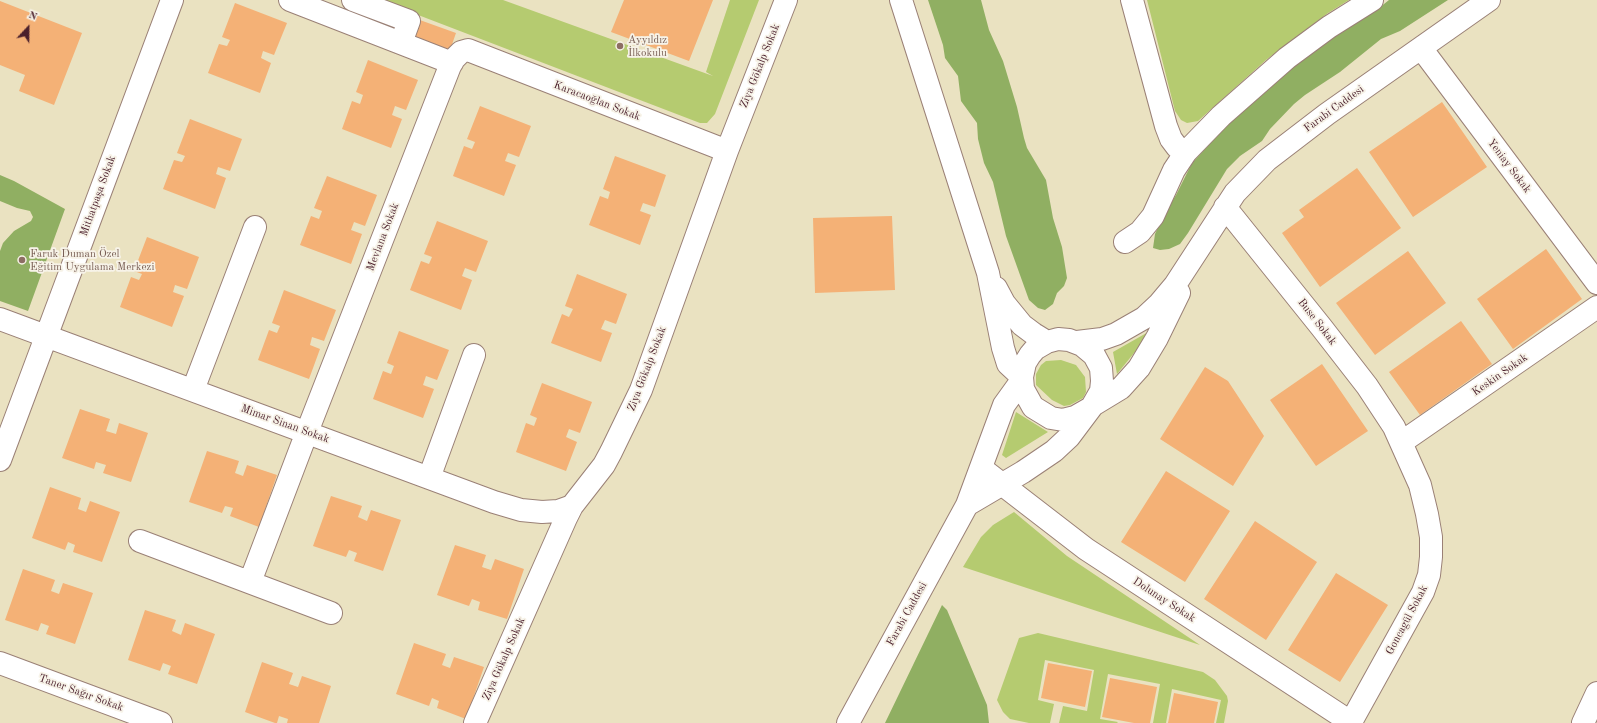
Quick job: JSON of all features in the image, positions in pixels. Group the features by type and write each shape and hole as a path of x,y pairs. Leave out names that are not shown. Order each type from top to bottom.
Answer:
{"street":[{"path":"353,0 409,21 401,43"},
{"name":"Ziya Gökalp Sokak","path":"475,723 572,506 612,452 641,390 727,151 786,0"},
{"path":"900,0 988,273 1003,348 1008,364 1022,379"},
{"path":"1132,0 1166,126 1171,139 1177,147 1186,152"},
{"path":"1125,242 1140,232 1153,216 1174,170 1186,152 1236,102 1286,58 1329,27 1372,0"},
{"name":"Farabi Caddesi","path":"1203,243 1235,193 1250,176 1284,146 1489,0"},
{"name":"Mithatpaşa Sokak","path":"0,460 167,1"},
{"name":"Karacaoğlan Sokak","path":"295,1 401,43 460,57 727,151"},
{"name":"Yeniay Sokak","path":"1421,48 1597,283"},
{"name":"Mevlana Sokak","path":"250,582 306,432 460,57"},
{"name":"Buse Sokak","path":"1225,208 1367,386 1402,442"},
{"path":"193,390 255,227"},
{"path":"1203,243 1157,338 1139,368 1121,388 1075,417 1063,420 1051,418 1038,412 1029,402 1023,390 1022,379 1025,363 1030,354 1035,349 1048,342 1058,339 1077,342 1102,339 1116,334 1144,318 1159,304 1175,285 1203,243"},
{"path":"988,273 1004,303 1014,316 1034,334 1048,342"},
{"name":"Keskin Sokak","path":"1402,442 1597,307"},
{"name":"Mimar Sinan Sokak","path":"0,319 494,502 521,510 547,512 558,511 572,506"},
{"path":"966,504 1023,472 1054,451 1069,437 1091,407 1101,391 1101,368 1094,355 1077,342"},
{"path":"429,478 474,354"},
{"name":"Farabi Caddesi","path":"848,723 966,504 1004,405 1022,379"},
{"name":"Goncagül Sokak","path":"1352,722 1417,604 1429,575 1431,537 1427,514 1420,485 1402,442"},
{"name":"Dolunay Sokak","path":"981,468 1086,549 1352,722"},
{"path":"140,541 331,613"},
{"name":"Taner Sağır Sokak","path":"0,663 161,723"},
{"path":"1583,723 1597,693"}],"green space":[{"name":"Ayyıldız İlkokulu","path":"379,0 503,0 713,76 706,72 730,0 759,0 715,114 707,123 700,123"},
{"path":"928,0 981,0 989,30 1003,61 1017,107 1027,148 1046,180 1053,218 1062,247 1067,278 1064,286 1057,293 1053,304 1045,310 1038,308 1029,300 1006,236 993,182 984,163 978,139 977,123 961,101 958,76 945,58 943,45"},
{"path":"1147,0 1349,0 1328,13 1266,60 1198,121 1187,123 1181,120 1175,111"},
{"path":"1389,0 1448,0 1400,31 1381,39 1340,72 1294,104 1270,129 1262,141 1240,156 1227,169 1180,244 1169,249 1160,250 1153,248 1155,234 1165,212 1176,195 1192,163 1251,100 1323,42 1374,12"},
{"name":"Faruk Duman Özel Eğitim Uygulama Merkezi","path":"0,175 65,209 28,311 0,301 0,251 3,243 14,231 31,221 33,217 30,211 17,208 0,201"},
{"path":"1150,331 1147,337 1117,374 1113,352"},
{"path":"1061,360 1076,365 1085,377 1086,392 1083,398 1070,405 1064,406 1052,400 1036,385 1036,374 1041,365 1046,361"},
{"path":"1016,412 1048,432 1006,458 1002,455"},
{"path":"1014,512 1067,556 1200,645 963,567 981,537 993,525"},
{"path":"942,605 947,610 987,705 989,723 885,723"},
{"path":"1038,633 1203,672 1215,680 1227,696 1228,701 1224,723 1216,723 1221,700 1172,689 1166,723 1153,723 1160,684 1108,674 1100,719 1118,722 1117,723 1059,723 1063,706 1087,711 1094,670 1045,660 1038,700 1054,704 1050,723 1029,723 1010,719 1003,712 997,700 1019,638"}],"building":[{"path":"624,0 713,0 689,61 611,32"},
{"path":"0,1 82,33 54,105 19,91 25,75 0,65"},
{"path":"235,3 287,23 274,55 263,51 261,58 271,63 260,93 208,73 219,44 227,46 230,40 222,37"},
{"path":"417,19 456,33 449,53 410,38"},
{"path":"368,60 418,80 406,110 395,106 392,115 402,119 391,148 342,129 352,101 360,104 363,95 356,92"},
{"path":"1442,102 1487,167 1413,217 1369,152"},
{"path":"480,106 531,126 519,157 508,153 505,161 516,165 504,196 453,176 464,146 472,149 475,142 467,139"},
{"path":"190,119 242,139 230,171 218,167 216,174 226,178 215,209 163,189 174,160 182,162 185,156 177,153"},
{"path":"615,156 666,175 655,207 643,203 640,211 651,215 640,245 589,225 600,196 608,199 610,192 603,189"},
{"path":"1357,168 1401,228 1320,287 1282,233 1304,217 1299,210"},
{"path":"327,176 377,195 365,226 354,222 351,230 362,234 351,264 300,245 311,216 319,219 322,211 314,208"},
{"path":"892,216 895,290 815,293 813,218"},
{"path":"437,221 488,241 476,272 465,268 462,276 472,280 461,310 410,290 421,261 429,264 432,257 424,254"},
{"path":"147,237 199,257 187,289 175,285 173,292 184,296 172,327 120,307 131,277 139,280 142,274 134,271"},
{"path":"1546,249 1582,299 1513,349 1477,299"},
{"path":"1408,251 1446,303 1375,355 1336,303"},
{"path":"577,274 627,294 616,324 605,320 601,329 612,333 601,362 551,343 562,314 569,317 573,309 565,306"},
{"path":"284,290 336,310 324,341 312,337 310,345 320,349 309,379 258,360 269,330 277,333 280,326 272,323"},
{"path":"1461,321 1492,364 1420,415 1389,372"},
{"path":"399,331 449,350 437,380 426,376 423,385 434,389 423,418 373,399 383,371 391,374 394,366 387,363"},
{"path":"1322,364 1368,431 1316,466 1270,400"},
{"path":"1205,367 1228,381 1264,436 1233,486 1160,439"},
{"path":"542,383 592,402 580,433 569,429 566,437 577,442 566,471 516,452 526,423 534,426 537,418 530,415"},
{"path":"80,409 110,419 106,431 116,434 119,423 148,433 131,482 103,473 106,465 96,462 94,469 62,458"},
{"path":"207,451 239,461 235,473 243,476 247,465 277,475 259,527 230,516 233,508 225,506 222,513 189,502"},
{"path":"1166,471 1230,511 1185,582 1121,542"},
{"path":"50,487 81,498 78,509 86,512 90,501 120,512 102,562 73,552 75,545 68,542 65,550 32,538"},
{"path":"331,496 362,506 358,517 367,521 371,510 401,520 383,571 354,561 357,553 349,550 346,557 313,546"},
{"path":"1255,521 1317,562 1266,640 1204,599"},
{"path":"455,545 486,555 482,567 491,570 495,559 524,569 507,619 478,610 480,602 472,599 469,606 437,595"},
{"path":"23,569 55,580 51,591 59,594 63,583 93,593 75,644 46,634 49,626 41,623 38,631 5,620"},
{"path":"1336,573 1388,605 1340,682 1288,650"},
{"path":"145,610 176,620 172,631 181,635 185,623 215,634 197,684 168,674 171,666 163,663 160,671 128,660"},
{"path":"414,643 446,654 442,665 450,668 454,657 484,667 466,719 437,708 439,701 432,698 429,706 396,694"},
{"path":"262,662 293,673 289,684 298,687 302,676 331,686 319,723 287,723 288,719 279,716 277,723 275,723 245,712"},
{"path":"1048,663 1092,671 1085,707 1041,698"},
{"path":"1110,678 1157,687 1150,723 1134,723 1102,717"},
{"path":"1174,693 1218,702 1214,723 1168,723"}],"place":[{"name":"Ayyıldız İlkokulu","path":"620,46"},
{"name":"Faruk Duman Özel Eğitim Uygulama Merkezi","path":"22,260"}]}
